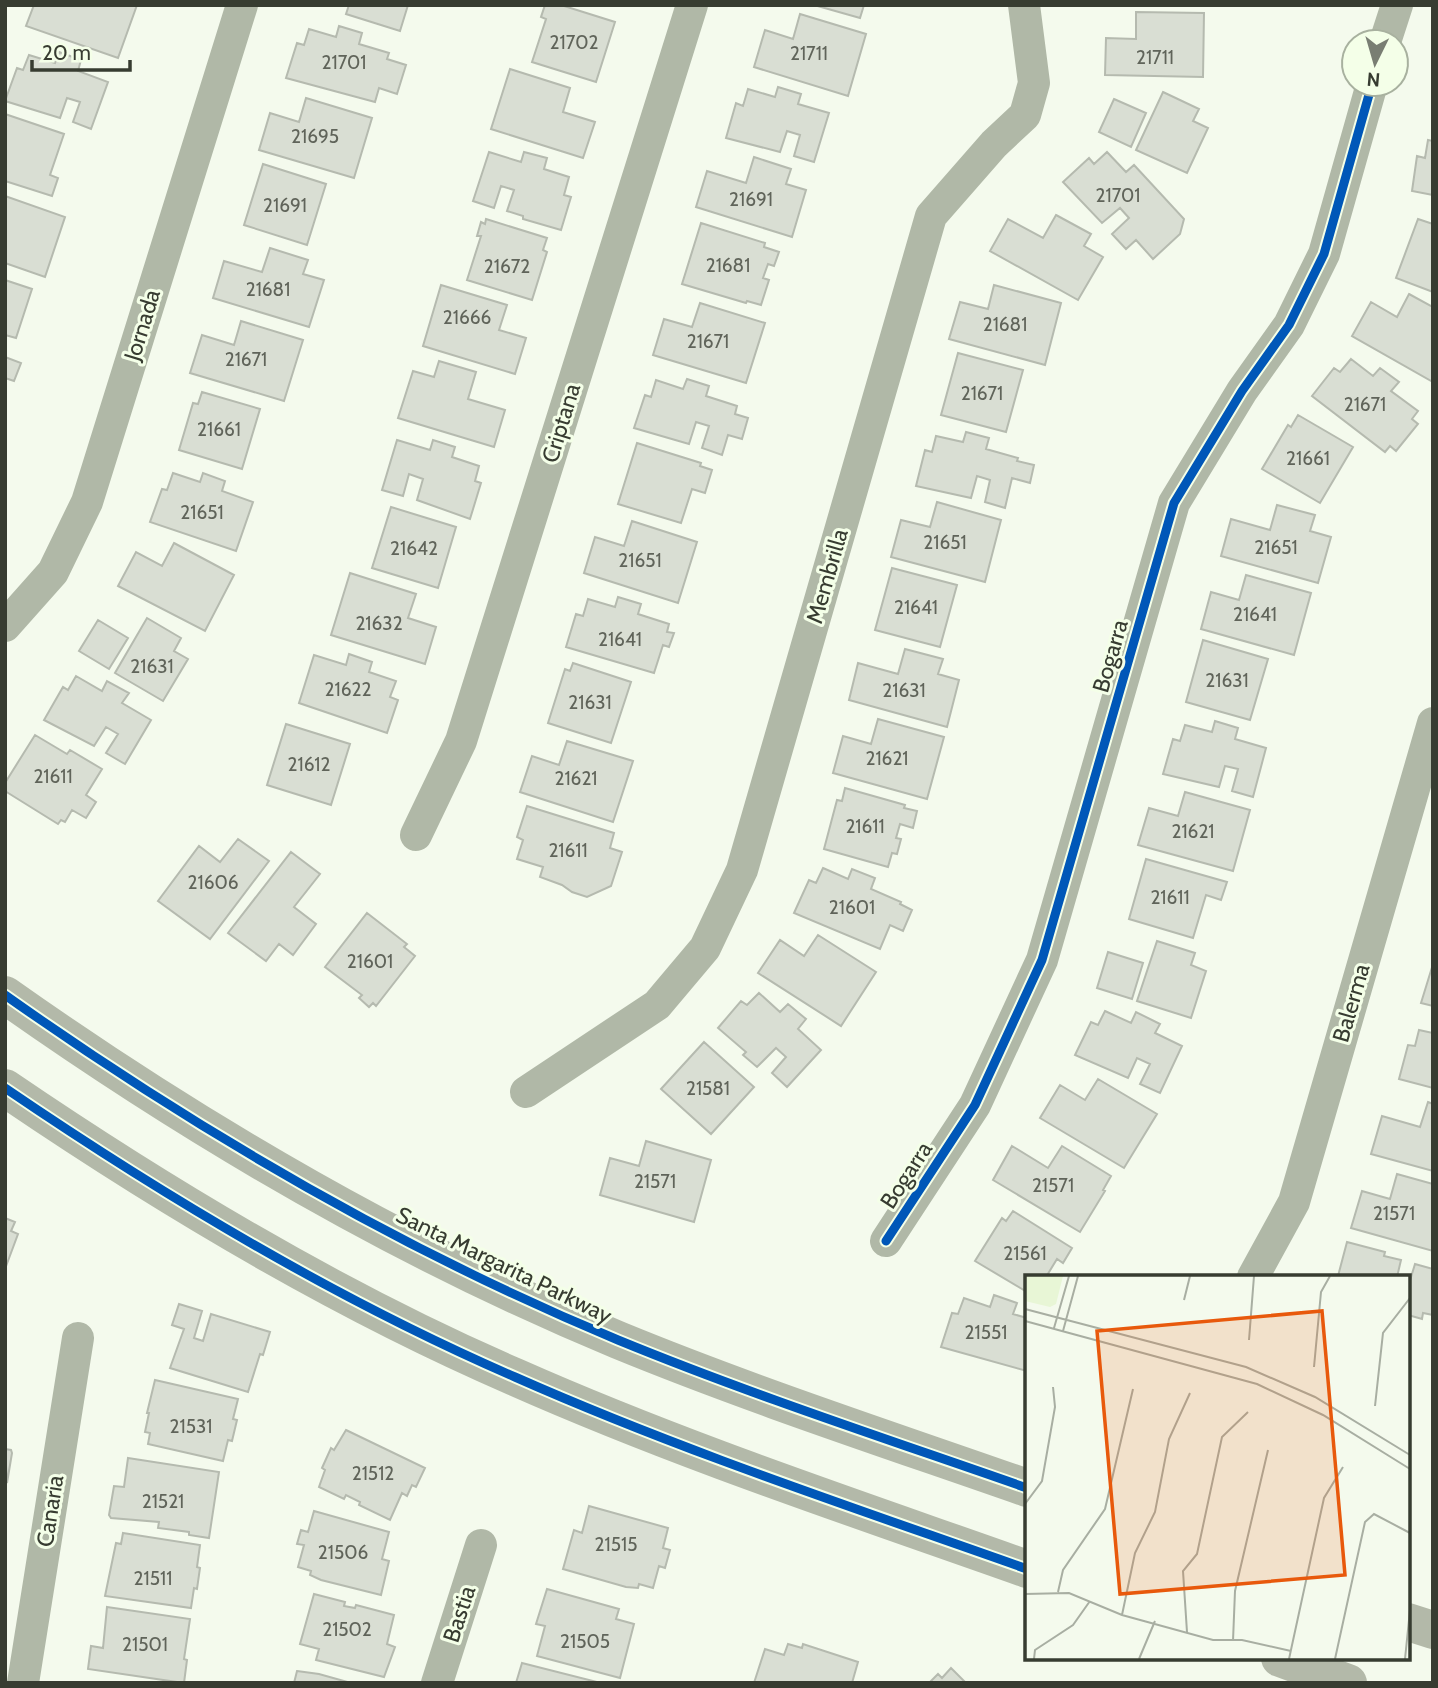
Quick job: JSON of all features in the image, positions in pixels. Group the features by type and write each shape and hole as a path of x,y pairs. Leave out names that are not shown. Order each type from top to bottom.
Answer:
{"main road":[{"name":"Santa Margarita Parkway","path":"5,995 159,1099 218,1135 349,1210 450,1263 617,1340 729,1384 1025,1487"},
{"path":"5,1088 89,1145 283,1261 512,1376 725,1462 1025,1568"},
{"path":"1410,1623 1433,1630"},
{"path":"1285,1660 1348,1683"}],"street":[{"name":"Jornada","path":"5,626 53,572 87,502 242,5"},
{"name":"Criptana","path":"416,835 461,741 692,5"},
{"name":"Membrilla","path":"526,1092 657,1005 705,948 742,870 931,216 995,144 1025,115 1034,83 1024,5"},
{"path":"1390,28 1397,5"},
{"name":"Bogarra","path":"886,1241 975,1105 1042,960 1174,503 1242,391 1289,325 1324,254 1368,98"},
{"name":"Balerma","path":"1254,1275 1294,1202 1433,723"},
{"name":"Canaria","path":"23,1683 78,1338"},
{"name":"Bastia","path":"437,1683 481,1545"}],"building":[{"path":"34,5 137,5 118,58 26,26"},
{"path":"349,5 408,5 400,31 346,14"},
{"path":"545,5 561,5 615,22 596,82 532,62 546,19 541,17"},
{"path":"814,5 864,5 860,18"},
{"path":"1136,12 1204,13 1203,77 1105,75 1106,38 1136,39"},
{"path":"800,14 866,34 848,96 754,67 765,30 793,39"},
{"path":"339,26 362,33 359,44 389,53 387,59 406,65 397,94 379,88 375,102 286,78 297,43 304,45 309,29 336,37"},
{"path":"59,52 81,60 78,71 108,82 91,129 73,122 80,102 67,98 60,118 5,101 17,68 23,70 29,55 55,63"},
{"path":"510,69 570,88 563,112 595,122 583,158 491,129"},
{"path":"778,87 801,94 798,104 829,113 814,162 794,156 800,135 787,131 780,152 726,138 736,103 743,106 748,89 775,97"},
{"path":"1163,92 1199,109 1193,121 1208,128 1187,173 1136,150"},
{"path":"306,98 372,118 354,178 259,150 270,113 299,122"},
{"path":"1114,99 1146,113 1131,147 1099,132"},
{"path":"5,114 64,134 50,175 58,178 52,196 5,181"},
{"path":"1428,140 1433,141 1433,195 1412,191 1417,156 1425,158"},
{"path":"489,152 521,162 524,152 547,158 544,169 569,177 564,195 571,197 561,230 523,219 523,216 507,211 514,190 501,186 494,208 473,201"},
{"path":"1107,152 1126,172 1134,165 1184,219 1180,234 1153,259 1136,240 1126,249 1112,234 1129,218 1120,208 1102,223 1063,182 1089,158 1094,164"},
{"path":"754,157 791,169 786,184 806,190 792,237 696,207 707,171 746,183"},
{"path":"263,164 326,184 307,245 244,225"},
{"path":"5,196 65,217 45,277 5,263"},
{"path":"1056,215 1091,234 1084,246 1103,257 1078,300 990,251 1008,219 1043,238"},
{"path":"486,219 547,238 543,250 547,252 532,300 467,280 481,236 477,236 481,222 485,224"},
{"path":"1418,219 1433,224 1433,292 1396,278"},
{"path":"701,223 765,243 764,247 779,252 774,266 768,264 763,278 769,280 761,305 682,284"},
{"path":"270,248 308,260 303,274 324,280 309,327 213,298 224,261 262,272"},
{"path":"5,280 32,289 16,338 5,335"},
{"path":"441,285 507,305 499,330 526,338 515,374 423,346"},
{"path":"994,285 1061,303 1045,365 949,339 960,302 988,309"},
{"path":"1409,294 1433,307 1433,382 1352,336 1371,302 1397,317"},
{"path":"700,303 765,323 746,383 653,355 664,319 692,327"},
{"path":"241,321 303,340 284,401 190,373 202,335 234,345"},
{"path":"958,353 1023,370 1006,432 941,415"},
{"path":"5,357 21,363 14,381 5,378"},
{"path":"1351,359 1373,376 1380,368 1399,382 1391,391 1418,411 1412,419 1418,424 1396,451 1390,446 1385,452 1312,396 1334,368 1340,372"},
{"path":"439,361 476,372 468,399 505,410 494,447 398,418 413,371 434,377"},
{"path":"687,379 709,386 706,396 737,406 735,414 748,418 742,439 728,435 722,455 702,448 709,426 696,422 689,444 634,428 645,395 651,397 656,380 683,389"},
{"path":"202,392 260,409 242,469 179,450 193,403 198,404"},
{"path":"1298,415 1353,447 1320,503 1262,469 1288,425 1291,427"},
{"path":"966,432 989,438 986,449 1034,465 1030,483 1012,478 1005,508 985,502 990,480 977,476 971,498 916,486 925,450 932,452 936,436 963,442"},
{"path":"397,440 430,450 433,440 455,447 452,457 479,466 475,481 481,483 470,519 417,500 423,479 409,474 403,496 382,490"},
{"path":"637,443 701,463 700,466 712,470 705,493 692,489 681,523 618,504"},
{"path":"173,473 200,482 203,473 225,481 222,491 253,502 236,551 150,522 162,489 167,490"},
{"path":"937,502 1001,520 985,582 891,557 901,520 930,527"},
{"path":"1277,505 1315,515 1310,531 1331,537 1318,583 1221,556 1231,519 1270,530"},
{"path":"391,507 456,527 438,588 372,568"},
{"path":"632,521 697,542 678,603 584,573 595,537 624,546"},
{"path":"174,543 234,575 205,631 118,586 136,552 162,566"},
{"path":"892,568 957,585 940,647 875,630"},
{"path":"350,573 416,594 408,618 436,627 425,664 331,635"},
{"path":"1246,575 1311,593 1294,655 1201,629 1211,592 1239,600"},
{"path":"618,597 641,604 638,614 669,624 667,632 674,633 669,647 663,645 654,673 566,647 576,614 583,616 588,599 615,607"},
{"path":"147,618 181,638 174,651 188,659 163,701 115,673"},
{"path":"98,620 128,638 109,669 79,651"},
{"path":"1203,640 1268,659 1250,720 1186,702"},
{"path":"905,649 943,659 938,674 959,680 947,727 849,700 858,663 898,674"},
{"path":"349,654 372,662 369,672 396,681 390,697 398,700 387,733 299,703 314,655 346,665"},
{"path":"573,663 631,682 611,743 548,723 565,669 570,671"},
{"path":"76,676 102,691 107,681 129,693 122,703 151,720 125,764 106,753 118,734 106,727 94,746 44,720 63,687 68,690"},
{"path":"878,719 944,737 927,799 833,773 843,736 871,744"},
{"path":"1215,721 1238,728 1235,739 1266,748 1253,797 1232,791 1238,769 1225,766 1219,787 1163,774 1173,739 1180,741 1185,725 1212,732"},
{"path":"286,724 350,744 331,805 267,785"},
{"path":"35,735 67,754 70,750 102,769 86,795 96,802 86,818 72,810 65,822 61,820 58,824 5,791 5,783"},
{"path":"567,741 633,761 613,822 520,792 532,756 559,765"},
{"path":"845,788 917,811 913,828 900,824 896,838 901,839 897,854 892,853 888,867 824,849 837,800 842,801"},
{"path":"1185,792 1250,810 1233,871 1138,845 1149,808 1178,816"},
{"path":"527,806 614,833 610,848 622,852 611,886 587,897 540,877 543,867 517,859 523,840 517,837"},
{"path":"238,839 269,861 210,939 158,901 199,846 220,862"},
{"path":"291,852 320,874 294,907 316,924 293,955 279,944 266,961 228,933"},
{"path":"1146,859 1227,882 1221,900 1206,895 1193,938 1129,919"},
{"path":"823,868 848,879 852,869 875,878 871,889 901,902 900,904 912,910 903,931 890,925 880,949 794,913 809,880 816,883"},
{"path":"367,913 407,944 404,947 415,956 376,1006 373,1003 369,1007 359,998 362,995 325,967"},
{"path":"818,935 876,972 841,1026 758,973 780,940 804,956"},
{"path":"1157,941 1195,953 1191,965 1206,971 1191,1018 1137,1001"},
{"path":"1108,952 1143,963 1132,999 1097,988"},
{"path":"1433,964 1433,1006 1421,1003"},
{"path":"759,993 780,1012 788,1004 806,1019 798,1029 821,1050 787,1087 772,1073 786,1057 776,1048 757,1067 743,1055 746,1052 718,1028 741,1001 747,1005"},
{"path":"1105,1011 1131,1023 1136,1012 1160,1024 1155,1033 1182,1046 1160,1093 1140,1084 1150,1064 1137,1058 1128,1078 1075,1055 1091,1022 1098,1025"},
{"path":"1419,1030 1433,1033 1433,1088 1399,1079 1408,1045 1415,1046"},
{"path":"704,1042 754,1087 711,1134 661,1089"},
{"path":"1098,1079 1157,1114 1124,1168 1040,1118 1060,1085 1085,1100"},
{"path":"1428,1102 1433,1104 1433,1171 1371,1154 1382,1116 1420,1127"},
{"path":"646,1141 711,1160 694,1222 600,1195 610,1158 639,1166"},
{"path":"1012,1146 1048,1168 1062,1146 1111,1176 1080,1232 993,1180"},
{"path":"1397,1174 1433,1184 1433,1251 1351,1228 1362,1191 1390,1199"},
{"path":"1013,1211 1072,1248 1063,1263 1057,1259 1047,1275 1025,1275 1025,1291 975,1261 1002,1218 1006,1221"},
{"path":"5,1218 15,1222 11,1231 18,1234 5,1269"},
{"path":"1347,1242 1385,1252 1384,1256 1401,1260 1397,1275 1338,1275"},
{"path":"1415,1264 1433,1269 1433,1315 1423,1313 1422,1319 1410,1316 1410,1280"},
{"path":"994,1295 1017,1303 1013,1314 1025,1317 1025,1370 941,1347 952,1313 958,1314 964,1298 990,1307"},
{"path":"179,1304 202,1311 194,1338 203,1341 211,1314 270,1332 248,1392 170,1368 184,1329 172,1325"},
{"path":"155,1380 238,1399 233,1419 237,1420 232,1441 228,1440 223,1461 148,1444 150,1433 145,1432 147,1413"},
{"path":"346,1430 425,1468 416,1487 412,1485 407,1496 402,1493 390,1520 359,1505 360,1502 346,1495 344,1499 319,1487 325,1470 322,1468 331,1448 334,1450"},
{"path":"5,1449 11,1450 12,1453 7,1483"},
{"path":"128,1458 219,1472 209,1538 158,1528 159,1522 111,1518 109,1515 114,1486 124,1487"},
{"path":"589,1506 668,1528 663,1548 670,1550 665,1568 659,1566 653,1588 639,1584 638,1588 626,1587 563,1569 574,1530 582,1533"},
{"path":"314,1511 389,1532 382,1559 389,1561 381,1595 321,1580 310,1575 311,1571 298,1567 304,1545 297,1544 301,1530 308,1532"},
{"path":"123,1533 200,1545 197,1589 194,1588 191,1608 105,1596 116,1543 121,1544"},
{"path":"547,1589 619,1609 616,1619 634,1624 620,1678 537,1656 545,1626 536,1624"},
{"path":"314,1594 345,1602 344,1606 355,1608 356,1605 394,1615 387,1644 395,1647 384,1677 316,1660 319,1649 300,1644"},
{"path":"107,1607 190,1619 184,1659 187,1660 184,1683 88,1669 91,1646 103,1648"},
{"path":"788,1644 802,1648 803,1644 858,1662 852,1683 754,1683 765,1649 784,1655"},
{"path":"522,1663 597,1682 597,1683 516,1683"},
{"path":"951,1668 966,1683 929,1683 938,1674 942,1678"},
{"path":"297,1671 319,1674 351,1683 294,1683"}],"cycle path":[{"path":"886,1241 975,1105 1042,960 1174,503 1242,391 1289,325 1324,254 1368,98"},
{"path":"5,995 77,1045 226,1140 379,1227 458,1267 537,1305 719,1380 1025,1487"},
{"path":"5,1088 127,1168 253,1244 383,1315 449,1347 641,1430 1025,1568"}]}
